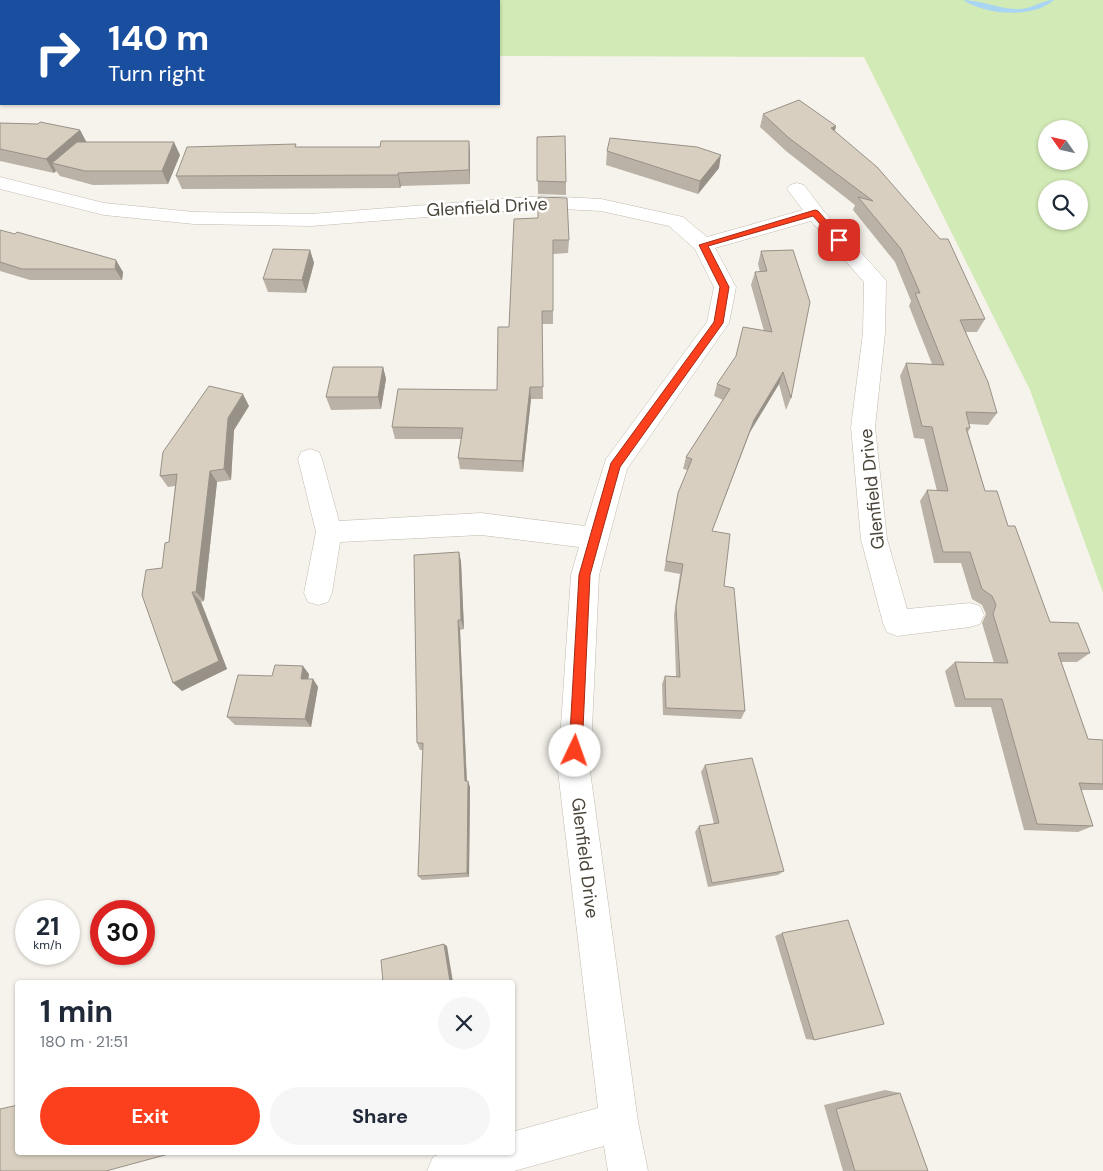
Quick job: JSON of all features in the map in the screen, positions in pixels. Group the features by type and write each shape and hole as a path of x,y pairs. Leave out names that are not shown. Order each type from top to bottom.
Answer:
{"street":[{"name":"Glenfield Drive","path":"0,183 104,209 194,218 311,220 542,202 601,205 676,221 703,245 725,287 718,323 615,466 584,575 574,771 619,1122 628,1171"},
{"name":"Glenfield Drive","path":"797,189 815,213 875,281 874,333 863,427 874,539 897,623 970,615"},
{"path":"703,245 815,213"},
{"path":"310,459 329,532 318,593"},
{"path":"329,532 481,524 595,538"},
{"path":"515,1151 619,1122"},
{"path":"447,1171 502,1155"}],"green space":[{"path":"500,0 1103,0 1103,593 1030,390 864,57 500,56"}],"building":[{"path":"799,100 836,126 831,128 877,167 940,239 948,239 985,319 960,320 988,382 997,413 966,412 970,428 966,428 985,491 997,491 1008,526 1015,526 1050,622 1078,623 1090,653 1058,653 1088,739 1103,740 1103,784 1079,783 1093,826 1037,824 1002,699 965,699 955,662 1008,663 993,614 996,605 992,596 982,589 970,552 943,552 927,490 948,491 932,427 922,426 906,363 944,365 915,293 920,293 901,249 858,197 873,201 789,138 763,114"},
{"path":"40,122 80,130 46,159 0,149 0,123 38,124"},
{"path":"565,136 566,182 537,181 537,137"},
{"path":"610,138 697,147 721,155 700,181 607,151"},
{"path":"381,141 469,141 469,170 398,173 398,175 176,176 187,147 296,144 295,147 380,147"},
{"path":"77,142 174,142 162,171 85,171 52,163"},
{"path":"538,197 567,198 569,240 553,240 553,311 542,311 543,387 530,387 522,461 458,458 463,428 392,427 398,389 497,390 498,327 509,327 514,219 538,218"},
{"path":"0,230 15,234 17,232 116,260 115,269 22,269 0,262"},
{"path":"273,249 310,250 302,280 263,279"},
{"path":"793,250 810,302 791,398 783,372 754,420 712,531 730,534 724,586 734,588 745,711 666,708 665,676 680,677 676,606 683,564 666,561 678,493 692,459 686,457 730,389 717,384 736,356 743,327 772,332 755,272 767,271 761,251"},
{"path":"333,367 383,367 378,397 326,397"},
{"path":"209,386 243,394 228,418 224,469 210,471 196,592 192,592 219,661 173,683 142,595 146,570 162,568 165,543 169,542 177,474 160,476 163,452"},
{"path":"459,552 461,620 458,620 465,781 468,781 467,873 418,876 423,743 417,743 414,555"},
{"path":"275,665 303,666 301,679 313,679 305,719 227,717 238,675 272,676"},
{"path":"752,758 784,871 712,883 699,826 719,823 705,765"},
{"path":"848,920 884,1024 814,1040 782,933"},
{"path":"444,944 450,980 383,980 381,960"},
{"path":"900,1093 928,1171 855,1171 836,1109"},
{"path":"15,1106 15,1155 165,1155 106,1171 0,1171 0,1109"}],"waterway":[{"path":"966,0 998,9 1021,11 1042,6 1051,0"}],"route":[{"path":"575,751 584,575 615,466 718,323 725,287 703,245 815,213 839,240"}]}
